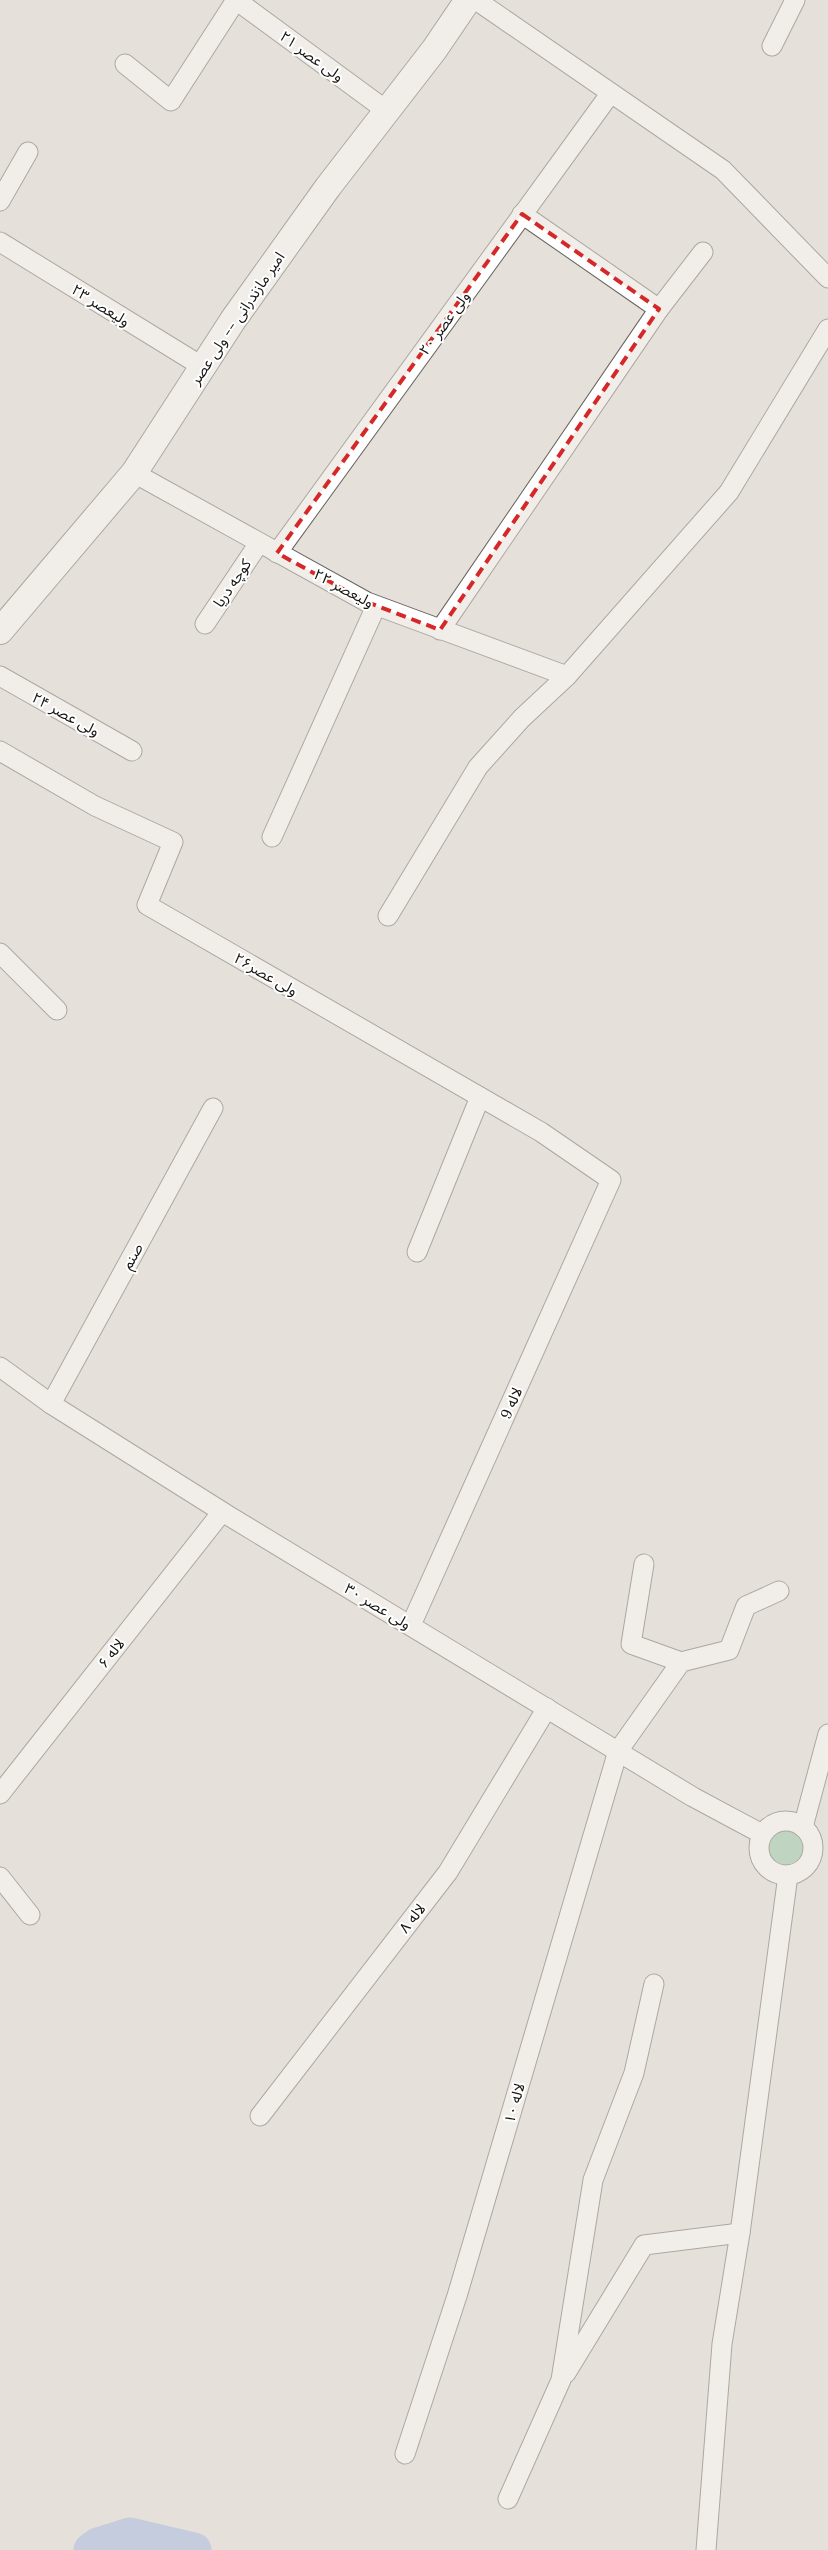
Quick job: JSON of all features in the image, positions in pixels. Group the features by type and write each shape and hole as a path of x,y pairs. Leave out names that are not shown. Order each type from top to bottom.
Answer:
{"main road":[{"name":"امیر مازندرانی -- ولی عصر","path":"0,631 134,473 233,320 328,187 434,50 468,0"}],"street":[{"path":"125,64 171,101 236,0"},
{"name":"ولی عصر ۲۱","path":"236,0 387,111"},
{"path":"476,0 723,170 828,278"},
{"path":"772,46 795,0"},
{"name":"ولی عصر ۲۰","path":"277,553 610,94"},
{"path":"0,201 28,152"},
{"path":"522,214 659,309"},
{"name":"ولیعصر ۲۳","path":"0,242 203,367"},
{"path":"440,630 659,309 703,252"},
{"path":"388,916 478,767 522,718 567,676 729,492 828,329"},
{"name":"ولیعصر ۲۲","path":"134,473 376,606 567,676"},
{"name":"کوچه دریا","path":"204,624 259,543"},
{"path":"272,837 376,606"},
{"name":"ولی عصر ۲۴","path":"0,676 132,751"},
{"name":"ولی عصر۲۶","path":"0,751 95,806 172,842 147,905 541,1132 611,1180"},
{"path":"0,953 57,1010"},
{"path":"417,1252 480,1097"},
{"name":"صنم","path":"51,1404 213,1108"},
{"name":"لاله 9","path":"411,1625 611,1180"},
{"name":"ولی عصر ۳۰","path":"0,1367 51,1404 222,1512 693,1797 762,1834"},
{"name":"لاله ۶","path":"0,1794 222,1512"},
{"path":"644,1564 631,1644 681,1662 729,1650 746,1606 779,1591"},
{"name":"لاله ۱۰","path":"405,2454 457,2296 618,1751 681,1662"},
{"name":"لاله ۸","path":"260,2116 448,1872 547,1708"},
{"path":"803,1826 828,1734"},
{"path":"785,1821 803,1826 809,1834 813,1851 805,1867 788,1875 772,1872 761,1859 759,1851 762,1834 776,1822 785,1821"},
{"path":"706,2550 722,2344 740,2233 788,1875"},
{"path":"0,1877 30,1915"},
{"path":"561,2380 593,2180 634,2073 654,1984"},
{"path":"508,2499 561,2380 644,2245 740,2233"}],"highlighted area":[{"path":"522,214 659,309 440,630 367,602 277,553"}],"green space":[{"path":"785,1829 797,1835 803,1847 797,1859 785,1865 773,1859 767,1847 773,1835"}],"waterway":[{"path":"91,2550 98,2545 130,2535 194,2550"}]}
